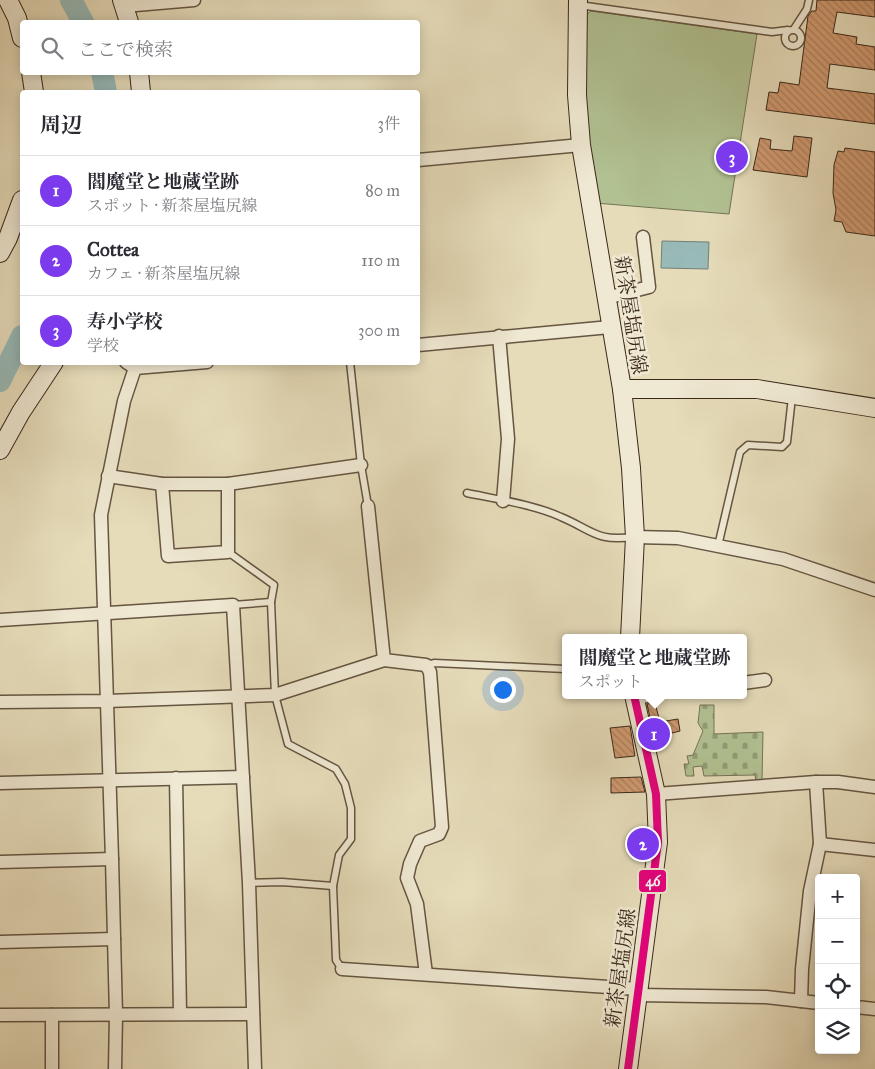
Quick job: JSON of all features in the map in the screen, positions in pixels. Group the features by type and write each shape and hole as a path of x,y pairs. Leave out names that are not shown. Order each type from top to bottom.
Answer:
{"main road":[{"path":"8,0 17,18 20,30"},
{"name":"新茶屋塩尻線","path":"578,2 577,95 581,145 610,327 622,389 631,468 635,537 630,634"},
{"path":"31,75 34,90"},
{"path":"139,75 140,90"},
{"path":"0,253 20,205"},
{"path":"0,450 21,412 52,365"},
{"path":"622,389 757,389 875,408"},
{"name":"新茶屋塩尻線","path":"628,1069 658,842 656,794 635,699"}],"street":[{"path":"125,10 194,0"},
{"path":"420,160 581,145"},
{"path":"606,298 650,287 643,237"},
{"path":"420,345 610,327"},
{"path":"499,336 508,439 503,501"},
{"path":"114,1069 116,1015 101,515 130,365"},
{"path":"108,476 162,484 228,484 361,465"},
{"path":"162,484 168,556 228,552 228,484"},
{"path":"368,506 384,660"},
{"path":"635,537 678,538 783,559 875,590"},
{"path":"0,620 233,605 249,883 255,1069"},
{"path":"0,702 107,701 275,695 384,660 426,665 430,672 442,827 439,834 420,841 410,864 407,878 417,904 426,974"},
{"path":"747,682 765,680"},
{"path":"0,783 242,777"},
{"path":"176,778 180,1012"},
{"path":"656,794 816,782 838,782 875,787"},
{"path":"801,1001 802,970 810,891 820,844 816,782"},
{"path":"820,844 875,850"},
{"path":"0,862 112,859"},
{"path":"0,942 114,939"},
{"path":"342,969 426,974 638,992 766,997 815,1003"},
{"path":"860,1007 875,1009"},
{"path":"0,1015 116,1015 180,1012 253,1014"},
{"path":"52,1015 52,1069"}],"lane":[{"path":"578,2 772,32 791,30 807,9 809,0"},
{"path":"350,365 361,465 368,506"},
{"path":"718,546 740,452 748,445 782,447 787,442 792,394"},
{"path":"467,493 561,517 595,536 635,537"},
{"path":"228,552 274,585 270,602 275,695 288,744 336,768 345,784 351,808 351,840 340,855 333,886 336,960 342,969"},
{"path":"233,605 270,602"},
{"path":"426,665 435,663 562,669"},
{"path":"249,883 282,882 333,886"}],"green space":[{"path":"591,11 757,34 729,214 595,203 584,110 585,16"},
{"path":"700,705 714,705 714,734 763,732 762,782 756,782 755,775 704,776 702,766 693,767 694,776 686,776 684,764 689,764 687,756 693,755 703,731 698,723"}],"water":[{"path":"662,241 709,242 708,269 661,268"}],"building":[{"path":"817,0 875,0 875,17 837,12 833,33 857,37 856,44 875,47 875,70 830,64 827,88 875,94 875,124 766,110 769,92 778,93 780,82 799,85 808,16 812,11 816,11"},
{"path":"794,136 812,138 807,177 753,170 760,138 771,140 770,149 792,151"},
{"path":"845,148 875,152 875,236 846,232 842,222 834,221 836,210 833,193 834,165 838,151 844,152"},
{"path":"655,703 660,722 678,719 680,731 668,734 670,740 659,742 657,736 654,736 647,704"},
{"path":"630,726 635,756 615,758 610,728"},
{"path":"641,777 645,792 611,793 611,778"},
{"path":"640,834 647,834 646,852 635,852 636,836 640,836"}],"waterway":[{"path":"71,0 82,20"},
{"path":"103,75 106,90"},
{"path":"0,381 20,340"}],"transit line":[{"name":"46","path":"628,1069 658,842 656,794 635,699"}],"place":[{"name":"寿小学校","path":"732,157"},
{"name":"閻魔堂と地蔵堂跡","path":"654,734"},
{"name":"Cottea","path":"643,844"}]}
